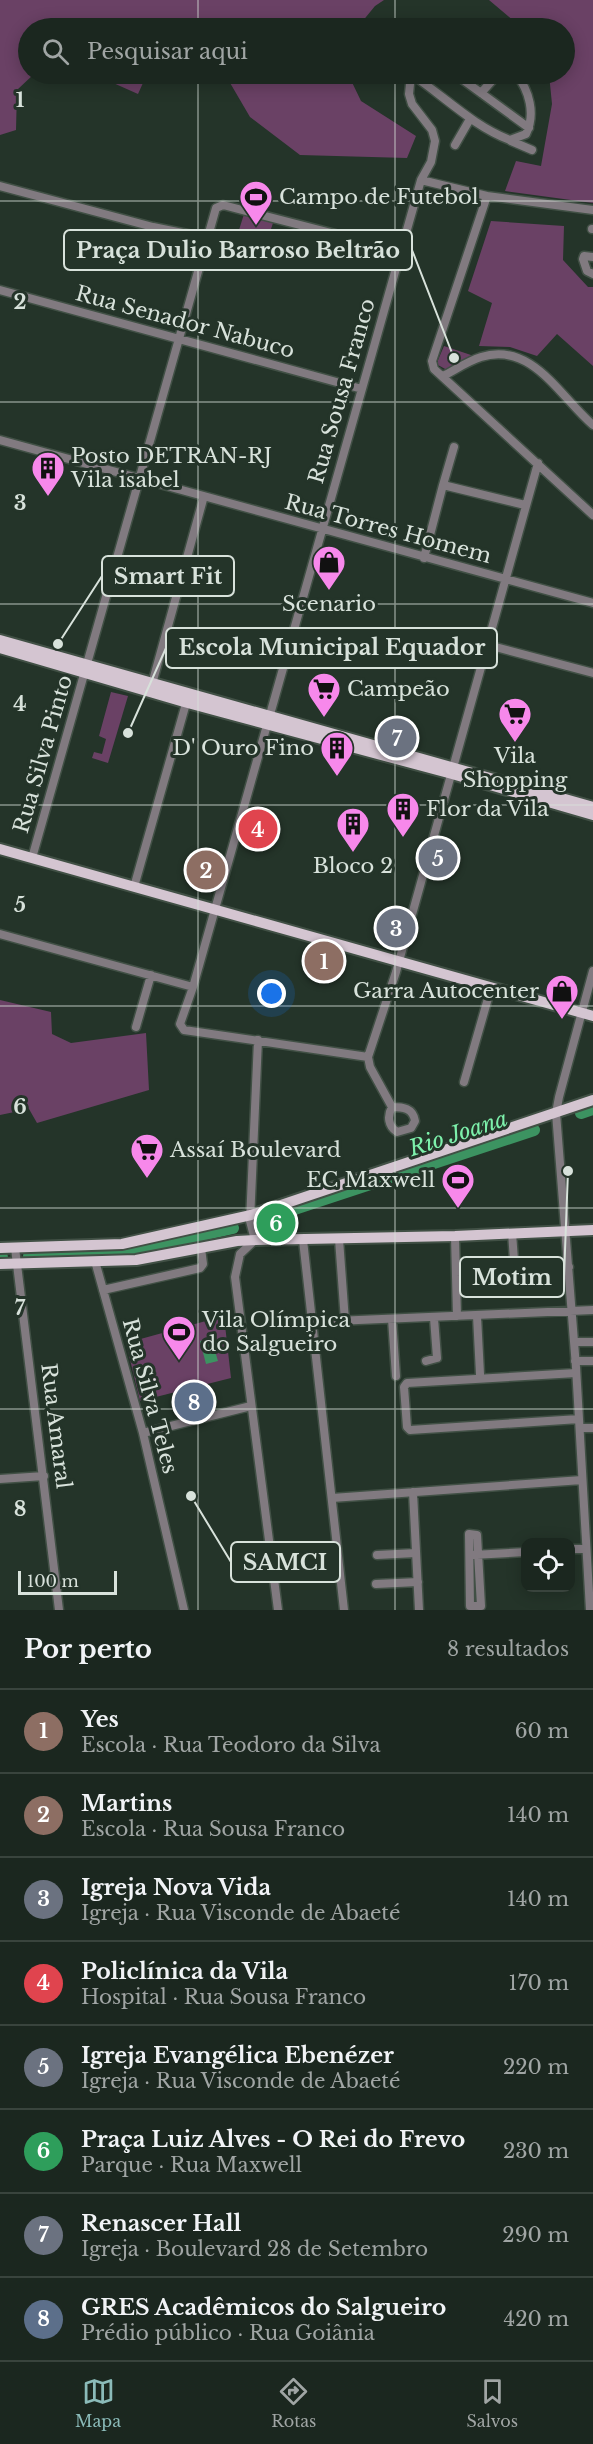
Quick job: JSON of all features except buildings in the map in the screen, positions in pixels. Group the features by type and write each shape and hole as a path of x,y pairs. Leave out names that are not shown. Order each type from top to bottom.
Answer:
{"main road":[{"path":"0,640 86,668 268,721 593,807"},
{"path":"0,648 152,684 183,697"},
{"path":"453,770 593,815"},
{"path":"0,849 593,1016"},
{"path":"0,1248 122,1244 250,1215 593,1100"},
{"path":"0,1264 136,1260 255,1240 454,1236 593,1230"}],"street":[{"name":"Rua Sousa Franco","path":"258,1040 184,1030 181,1027 421,180 431,162 435,141 432,130 412,104 409,94 410,84"},
{"path":"424,84 495,135 532,150"},
{"path":"469,84 529,128"},
{"path":"481,93 489,84"},
{"path":"510,140 521,138 529,128 531,112 529,99 521,84"},
{"path":"455,145 470,118"},
{"path":"421,180 487,196 593,210"},
{"path":"0,186 153,227 207,238"},
{"path":"487,196 432,361 434,369 593,515"},
{"name":"Rua Silva Pinto","path":"32,858 216,208 223,205 401,251"},
{"path":"593,257 584,256 583,259 587,271 593,274"},
{"name":"Rua Senador Nabuco","path":"0,290 362,389"},
{"path":"443,376 480,357 494,354 512,356 536,366 593,425"},
{"name":"Rua Torres Homem","path":"0,440 593,603"},
{"path":"424,558 454,447"},
{"path":"392,1107 370,1067 368,1057 371,1054 399,961 538,464"},
{"path":"443,485 525,506"},
{"path":"152,684 204,496"},
{"path":"488,645 593,674"},
{"path":"134,887 183,697"},
{"path":"0,934 193,987"},
{"path":"590,1610 585,1549 589,1534 582,1480 569,1267 556,1113 593,971"},
{"path":"136,1027 151,975"},
{"path":"464,1082 489,995"},
{"path":"278,1610 251,1406 236,1268 240,1254 255,1240 250,1215 258,1040 368,1057"},
{"path":"512,1233 516,1287"},
{"path":"454,1236 457,1316"},
{"path":"339,1239 345,1321"},
{"path":"303,1240 344,1610"},
{"name":"Rua Amaral","path":"15,1248 59,1610"},
{"path":"103,1290 200,1268 203,1264 201,1248"},
{"name":"Rua Silva Teles","path":"95,1261 144,1433 184,1610"},
{"path":"456,1272 569,1267"},
{"path":"312,1322 593,1310"},
{"path":"477,1316 480,1374"},
{"path":"426,1361 437,1358 434,1318"},
{"path":"392,1319 396,1376"},
{"path":"574,1342 593,1341"},
{"path":"575,1361 593,1361"},
{"path":"576,1373 407,1383 404,1387 407,1427 410,1430 579,1423 593,1428"},
{"path":"144,1433 251,1406"},
{"path":"0,1479 44,1476"},
{"path":"333,1498 582,1480"},
{"path":"413,1492 419,1610"},
{"path":"575,1549 585,1549"},
{"path":"473,1555 521,1552"},
{"path":"377,1555 416,1553"},
{"path":"473,1555 481,1606 470,1606 473,1555"},
{"path":"376,1584 418,1582"}],"shaded area":[{"path":"0,0 384,0 375,6 365,18 18,18 18,84 23,84 17,90 16,130 0,135"},
{"path":"489,0 593,0 593,203 505,191 516,161 541,166 552,104 550,84 575,84 575,18 510,18"},
{"path":"116,84 142,84 138,94"},
{"path":"231,84 353,84 361,101 416,136 407,158 300,155 250,117"},
{"name":"Campo de Futebol","path":"244,214 273,223 268,238 239,230"},
{"path":"491,221 564,226 563,260 588,287 593,287 593,366 557,334 537,356 510,347 479,346 492,303 468,291"},
{"path":"444,346 474,356 447,370 438,365"},
{"path":"111,692 128,696 108,763 92,758 94,752 102,754 106,739 99,736"},
{"path":"0,1000 51,1012 52,1034 71,1043 146,1033 149,1090 37,1123 29,1109 0,1115"},
{"path":"300,1213 281,1225 282,1235 261,1235 258,1226"},
{"name":"Vila Olímpica do Salgueiro","path":"224,1316 231,1378 140,1401 126,1343"},
{"path":"211,1338 218,1361 206,1364 200,1341"}],"waterway":[{"name":"Rio Joana","path":"581,1113 593,1109"},
{"name":"Rio Joana","path":"258,1221 534,1130"},
{"name":"Rio Joana","path":"29,1256 124,1253 233,1228"}],"place":[{"name":"Campo de Futebol","path":"256,226"},
{"name":"Praça Dulio Barroso Beltrão","path":"454,358"},
{"name":"Posto DETRAN-RJ Vila isabel","path":"48,497"},
{"name":"Scenario","path":"329,591"},
{"name":"Smart Fit","path":"58,644"},
{"name":"Campeão","path":"324,718"},
{"name":"Escola Municipal Equador","path":"128,733"},
{"name":"Renascer Hall","path":"397,738"},
{"name":"Vila Shopping","path":"515,743"},
{"name":"D' Ouro Fino","path":"337,777"},
{"name":"Policlínica da Vila","path":"258,829"},
{"name":"Flor da Vila","path":"403,838"},
{"name":"Bloco 2","path":"353,853"},
{"name":"Igreja Evangélica Ebenézer","path":"438,858"},
{"name":"Martins","path":"206,870"},
{"name":"Igreja Nova Vida","path":"396,928"},
{"name":"Yes","path":"324,961"},
{"name":"Garra Autocenter","path":"562,1020"},
{"name":"Motim","path":"568,1171"},
{"name":"Assaí Boulevard","path":"147,1179"},
{"name":"EC Maxwell","path":"458,1209"},
{"name":"Praça Luiz Alves - O Rei do Frevo","path":"276,1223"},
{"name":"Vila Olímpica do Salgueiro","path":"179,1361"},
{"name":"GRES Acadêmicos do Salgueiro","path":"194,1402"},
{"name":"SAMCI","path":"191,1496"}]}
